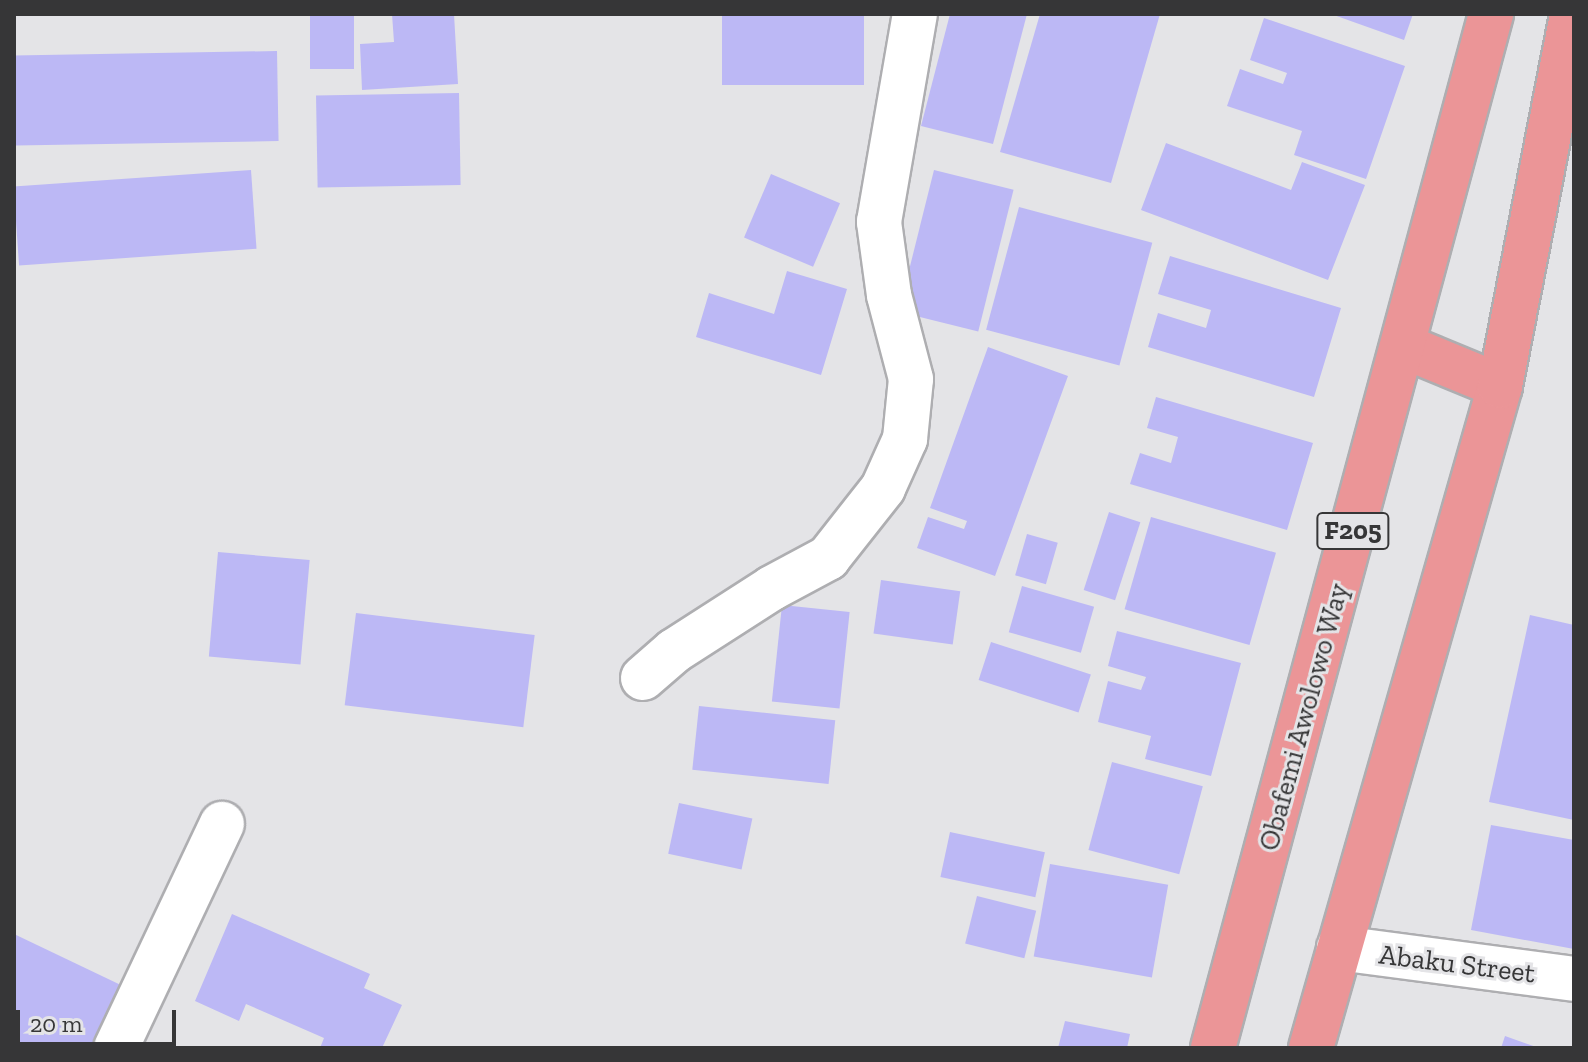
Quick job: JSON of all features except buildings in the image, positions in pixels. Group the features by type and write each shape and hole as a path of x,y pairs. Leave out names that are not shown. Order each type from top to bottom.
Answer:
{"main road":[{"name":"Obafemi Awolowo Way","path":"1213,1048 1491,14"},
{"path":"1311,1048 1500,386 1571,28"},
{"path":"1403,346 1500,386"}],"street":[{"path":"643,678 674,651 828,558 883,488 905,439 911,379 889,295 879,222 915,14"},
{"path":"116,1048 222,824"},
{"name":"Abaku Street","path":"1339,948 1574,979"}]}
